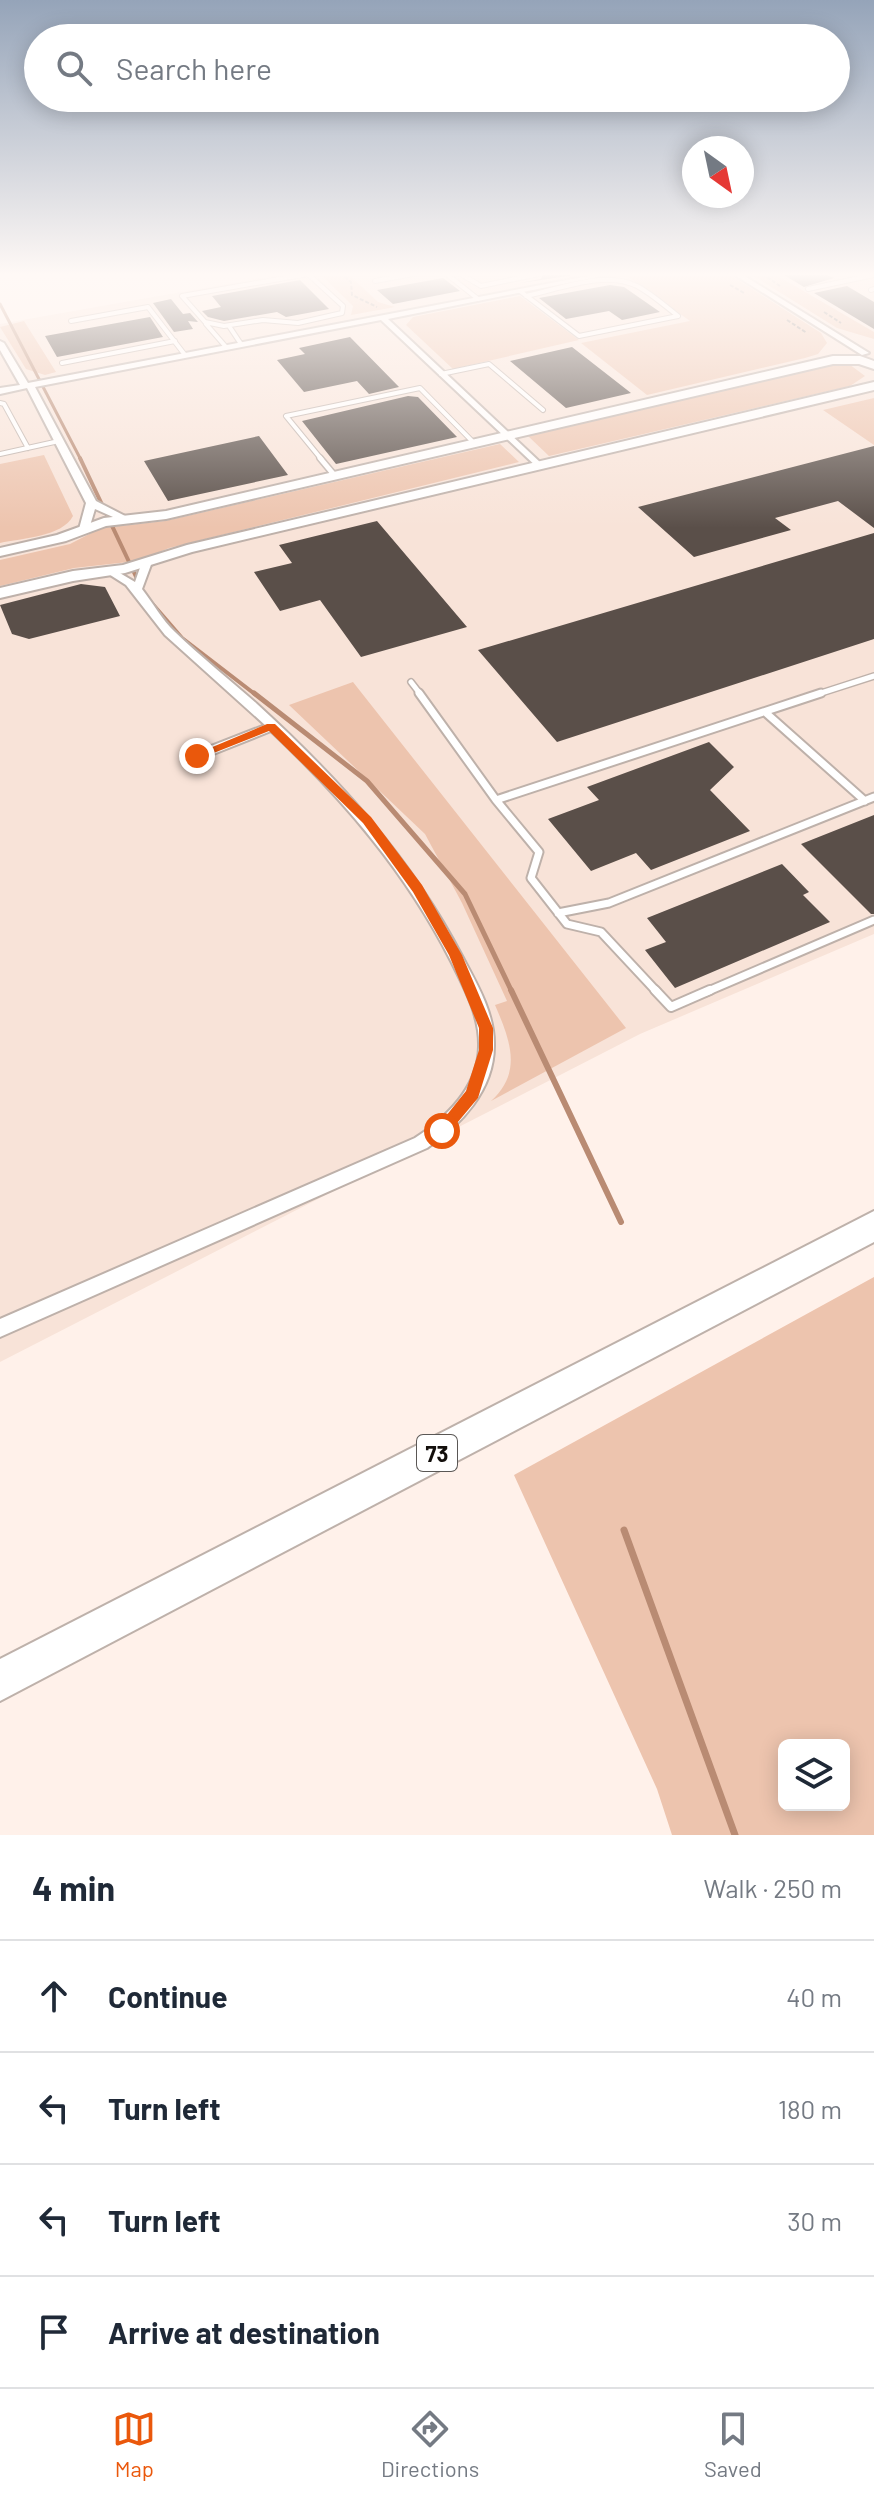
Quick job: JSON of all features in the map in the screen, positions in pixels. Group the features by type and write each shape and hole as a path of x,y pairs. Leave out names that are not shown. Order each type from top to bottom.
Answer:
{"highway":[{"name":"73","path":"0,1681 874,1226"}],"street":[{"path":"9,358 59,441 91,503 92,513 84,529"},
{"path":"0,391 172,358"},
{"path":"424,358 539,466"},
{"path":"0,552 104,522 166,515 830,360 866,358"},
{"path":"0,593 109,571 187,549 871,388"},
{"path":"91,503 126,519"},
{"path":"138,587 147,562"},
{"path":"0,1328 396,1156 442,1131 473,1093 486,1050 486,1028 439,923 367,820 169,633 151,611 138,587 109,571"},
{"path":"197,756 271,727"}],"lane":[{"path":"62,363 90,358"},
{"path":"441,374 489,364 543,410"},
{"path":"335,476 286,416 420,388 474,443"},
{"path":"0,403 4,404 28,448"},
{"path":"0,454 59,441"},
{"path":"496,800 874,676"},
{"path":"411,682 496,800 539,852 531,878 558,913 567,924 601,932 671,1007 874,920"},
{"path":"765,712 865,801"},
{"path":"558,913 609,903 874,797"}],"shaded area":[{"path":"0,358 874,358 874,934 640,1034 0,1362"},
{"path":"19,358 47,358 56,372 45,375 26,369"},
{"path":"441,358 502,358 453,369"},
{"path":"600,358 806,358 805,358 647,395"},
{"path":"837,364 849,364 865,376 850,386 549,456 528,436"},
{"path":"874,398 874,445 823,410"},
{"path":"500,444 519,462 169,548 137,561 74,568 0,586 0,560 70,544 101,528 165,521"},
{"path":"44,455 73,516 68,523 51,532 0,543 0,464"},
{"path":"353,682 626,1028 491,1101 501,1090 510,1067 509,1043 495,1005 507,1001 462,903 425,834 289,705"},
{"path":"874,1277 874,1835 672,1835 657,1789 514,1475"}],"building":[{"path":"370,358 399,387 369,394 357,381 304,392 277,360"},
{"path":"525,358 586,358 631,393 566,408 510,361"},
{"path":"408,396 418,397 457,437 336,464 302,421"},
{"path":"259,436 288,475 168,501 144,461"},
{"path":"874,446 874,528 838,501 775,518 791,530 694,557 638,507"},
{"path":"377,521 467,627 361,657 320,600 280,611 254,572 292,563 279,545"},
{"path":"874,533 874,639 557,742 478,650"},
{"path":"81,584 105,587 120,616 29,639 12,634 0,605"},
{"path":"709,742 734,767 710,790 750,831 651,870 636,853 591,871 548,819 599,800 587,787"},
{"path":"874,815 874,914 871,914 801,844"},
{"path":"782,864 809,892 803,895 830,922 675,988 645,950 666,942 647,918"}],"waterway":[{"path":"28,358 80,459"},
{"path":"80,459 139,583"},
{"path":"150,601 182,638 256,695"},
{"path":"254,693 367,781 465,894 512,992"},
{"path":"511,990 621,1222"},
{"path":"624,1530 735,1835"}],"route":[{"path":"197,756 271,727 367,820 418,889 455,955 486,1028 482,1070 473,1093 459,1114 442,1131"}]}
